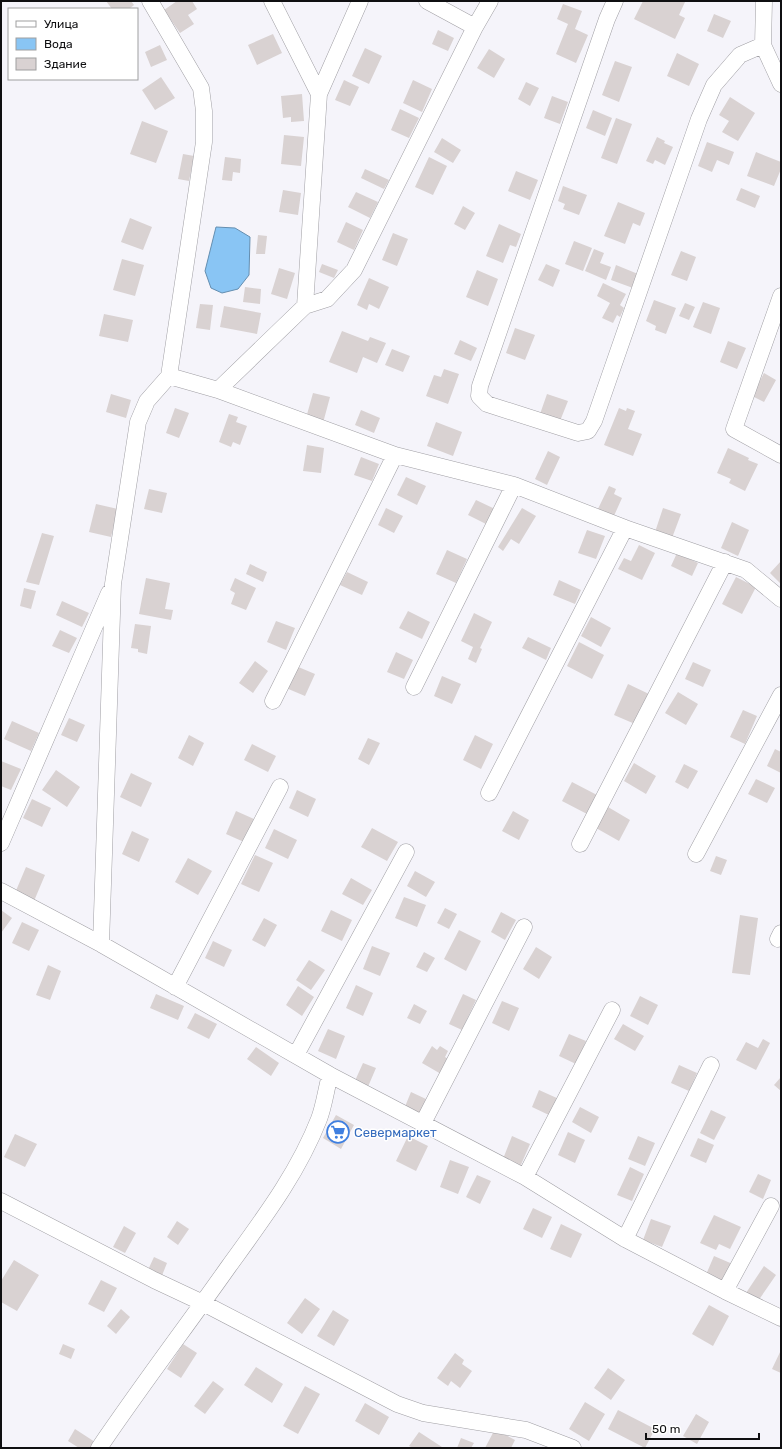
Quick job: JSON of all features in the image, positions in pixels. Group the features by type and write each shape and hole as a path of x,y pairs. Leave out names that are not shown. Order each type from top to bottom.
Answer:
{"street":[{"path":"101,944 113,584 138,422 147,401 169,376 204,142 204,111 201,88 150,1"},
{"path":"272,1 319,94"},
{"path":"305,306 319,94 360,1"},
{"path":"427,1 475,27"},
{"path":"218,390 305,306 327,299 354,270 475,27 490,1"},
{"path":"615,1 607,19 480,386 479,396 486,404 578,432 588,431 594,421 699,119 714,84 740,55 762,45"},
{"path":"764,1 762,45 781,84"},
{"path":"781,296 734,429 781,455"},
{"path":"169,376 218,390 395,455 514,485 624,528 746,570 781,599"},
{"path":"272,701 395,455"},
{"path":"414,687 514,485"},
{"path":"489,793 624,528"},
{"path":"580,844 725,562"},
{"path":"1,843 113,584"},
{"path":"696,854 781,695"},
{"path":"175,987 280,788"},
{"path":"296,1055 406,852"},
{"path":"1,891 101,944 330,1075 525,1177 625,1239 725,1291 781,1318"},
{"path":"423,1123 524,927"},
{"path":"525,1177 612,1010"},
{"path":"625,1239 711,1065"},
{"path":"99,1448 284,1189 305,1152 320,1118 330,1075"},
{"path":"1,1201 140,1273 203,1303 397,1404 424,1413 526,1430 573,1448"},
{"path":"725,1291 771,1206"}],"water":[{"path":"216,227 235,228 250,237 249,275 238,289 222,293 211,288 205,271"}],"building":[{"path":"106,1 131,1 134,5 130,8 111,8"},
{"path":"177,1 192,1 197,9 188,15 194,24 180,33 164,10"},
{"path":"643,1 685,2 679,15 685,18 675,39 634,19"},
{"path":"563,4 582,11 575,29 588,35 576,63 556,54 568,24 557,19"},
{"path":"714,14 731,21 723,38 707,31"},
{"path":"438,30 454,38 448,51 432,44"},
{"path":"273,34 282,53 257,65 248,45"},
{"path":"160,45 167,60 151,67 145,52"},
{"path":"365,48 382,56 369,84 352,76"},
{"path":"489,49 505,59 494,78 477,68"},
{"path":"677,53 699,64 689,86 667,76"},
{"path":"615,61 632,67 619,102 602,95"},
{"path":"161,77 175,98 155,110 142,90"},
{"path":"344,80 359,87 350,106 335,100"},
{"path":"413,80 432,89 422,112 403,103"},
{"path":"526,82 539,88 530,106 518,99"},
{"path":"302,94 304,121 291,122 291,117 283,118 281,96"},
{"path":"552,96 568,102 560,124 544,118"},
{"path":"730,97 755,113 738,141 722,132 729,121 719,115"},
{"path":"400,109 419,118 409,138 391,130"},
{"path":"593,110 612,118 605,136 586,128"},
{"path":"616,118 632,124 617,164 601,158"},
{"path":"142,121 168,131 156,163 130,154"},
{"path":"284,135 304,137 301,166 281,164"},
{"path":"657,137 665,141 664,143 673,147 665,165 655,160 653,164 646,161"},
{"path":"442,138 461,150 453,163 434,152"},
{"path":"707,142 734,152 729,165 717,160 712,172 698,166"},
{"path":"756,152 781,162 781,169 774,186 747,176"},
{"path":"183,154 194,156 189,181 178,179"},
{"path":"225,157 241,159 240,173 233,172 232,181 222,180"},
{"path":"429,157 447,166 433,195 415,187"},
{"path":"365,169 389,180 384,189 361,178"},
{"path":"516,171 538,180 530,200 508,191"},
{"path":"563,186 587,195 579,215 563,209 565,204 558,201"},
{"path":"741,188 760,196 755,208 736,200"},
{"path":"283,190 301,193 298,215 279,212"},
{"path":"356,192 378,202 370,218 348,207"},
{"path":"618,202 645,213 640,226 633,223 625,244 604,236"},
{"path":"463,206 475,213 465,230 454,224"},
{"path":"130,218 152,227 143,250 121,242"},
{"path":"346,222 363,230 354,250 337,242"},
{"path":"499,224 521,234 516,247 510,245 503,263 486,256"},
{"path":"393,233 408,239 397,266 382,260"},
{"path":"258,235 267,236 265,254 256,254"},
{"path":"574,241 592,248 583,271 565,264"},
{"path":"594,249 604,253 600,263 611,267 606,280 585,271"},
{"path":"681,251 696,257 687,281 671,275"},
{"path":"122,259 144,265 135,296 113,290"},
{"path":"322,264 338,270 334,278 319,272"},
{"path":"546,264 560,270 553,287 538,280"},
{"path":"616,265 638,274 633,288 611,280"},
{"path":"279,268 295,273 287,299 271,294"},
{"path":"477,270 498,279 488,306 466,297"},
{"path":"369,278 389,287 379,309 369,304 367,310 357,305"},
{"path":"603,283 626,294 620,305 624,308 620,317 617,315 613,323 602,318 610,303 597,296"},
{"path":"245,287 261,289 260,304 243,302"},
{"path":"654,300 676,308 666,334 655,330 656,326 646,321"},
{"path":"703,302 720,308 711,334 693,327"},
{"path":"685,303 695,307 689,320 679,316"},
{"path":"200,304 213,305 210,330 196,328"},
{"path":"224,306 261,313 257,334 220,327"},
{"path":"104,314 133,320 128,342 99,336"},
{"path":"515,328 535,335 525,360 506,353"},
{"path":"342,331 368,341 370,337 386,343 377,363 363,357 357,373 329,362"},
{"path":"460,340 477,348 471,361 454,354"},
{"path":"728,341 746,348 737,369 720,362"},
{"path":"392,349 410,356 403,372 385,365"},
{"path":"444,369 459,374 448,404 426,396 434,375 441,377"},
{"path":"764,373 776,380 764,402 752,396"},
{"path":"313,393 330,397 323,423 306,418"},
{"path":"111,394 131,400 126,418 106,412"},
{"path":"547,394 568,401 560,421 540,414"},
{"path":"175,408 189,413 179,438 166,433"},
{"path":"619,408 626,411 627,408 635,411 628,429 642,434 633,456 604,445"},
{"path":"361,410 380,418 374,433 355,425"},
{"path":"229,414 238,417 236,422 247,426 240,445 233,442 231,447 219,442"},
{"path":"436,422 462,432 453,456 427,446"},
{"path":"307,445 324,448 321,473 303,471"},
{"path":"728,448 758,464 745,491 729,483 731,479 717,473"},
{"path":"548,451 560,457 547,485 535,479"},
{"path":"361,457 379,464 372,481 354,475"},
{"path":"406,477 426,486 417,505 397,495"},
{"path":"609,486 616,489 614,494 622,498 613,518 597,511"},
{"path":"149,489 167,493 162,513 144,509"},
{"path":"476,500 495,509 488,525 468,515"},
{"path":"96,504 118,509 111,537 89,532"},
{"path":"386,508 403,516 394,533 378,525"},
{"path":"522,508 536,516 519,544 511,539 503,551 498,547"},
{"path":"663,508 681,514 672,538 655,532"},
{"path":"732,522 749,530 738,556 721,548"},
{"path":"587,530 605,536 596,559 578,553"},
{"path":"42,533 54,536 39,585 26,582"},
{"path":"639,545 655,553 642,580 618,569 624,558 631,561"},
{"path":"447,550 467,559 456,583 436,574"},
{"path":"677,553 698,563 692,576 671,566"},
{"path":"781,561 781,584 770,573"},
{"path":"250,564 267,572 263,582 246,574"},
{"path":"347,572 368,582 362,595 340,585"},
{"path":"736,577 756,587 742,614 722,604"},
{"path":"146,578 170,583 165,609 173,610 171,620 139,614"},
{"path":"235,578 256,588 246,610 231,604 235,593 230,590"},
{"path":"559,580 581,590 575,604 553,595"},
{"path":"24,588 36,591 31,609 20,606"},
{"path":"62,601 89,613 82,627 56,615"},
{"path":"408,611 430,622 422,639 399,628"},
{"path":"474,613 492,622 480,648 482,649 476,663 468,659 473,647 461,641"},
{"path":"591,617 611,628 601,647 581,636"},
{"path":"276,621 295,628 286,650 267,642"},
{"path":"135,624 151,626 147,654 138,652 138,649 131,648"},
{"path":"60,630 77,638 69,653 52,646"},
{"path":"528,637 551,648 546,660 522,648"},
{"path":"579,642 604,655 592,679 567,666"},
{"path":"396,652 413,660 404,679 387,672"},
{"path":"255,661 268,671 253,693 239,683"},
{"path":"693,662 711,670 703,687 685,679"},
{"path":"296,666 315,674 305,696 286,688"},
{"path":"442,676 461,684 452,704 434,696"},
{"path":"628,684 649,694 635,724 614,715"},
{"path":"678,692 698,704 686,725 665,713"},
{"path":"743,710 757,716 745,744 730,737"},
{"path":"69,718 85,725 77,742 61,735"},
{"path":"12,721 39,733 31,751 4,739"},
{"path":"189,735 204,743 193,766 178,758"},
{"path":"475,735 493,744 481,769 463,760"},
{"path":"368,738 380,743 369,765 358,759"},
{"path":"252,744 276,756 268,772 244,760"},
{"path":"775,749 781,752 781,773 767,766"},
{"path":"1,761 21,769 11,790 1,786"},
{"path":"634,763 656,776 646,794 624,781"},
{"path":"684,764 698,771 688,789 675,782"},
{"path":"56,770 80,787 67,807 42,790"},
{"path":"131,773 152,783 141,807 120,797"},
{"path":"756,779 775,788 767,803 748,794"},
{"path":"572,782 597,795 587,814 562,801"},
{"path":"297,790 316,799 308,817 289,808"},
{"path":"32,799 51,808 42,827 23,818"},
{"path":"608,807 630,820 619,841 596,828"},
{"path":"236,811 254,819 244,842 226,834"},
{"path":"513,811 529,820 519,840 502,831"},
{"path":"372,828 398,842 387,861 361,847"},
{"path":"274,829 297,840 288,859 265,848"},
{"path":"132,831 149,839 139,862 122,854"},
{"path":"255,855 273,863 259,892 241,884"},
{"path":"716,856 727,860 721,875 710,871"},
{"path":"188,858 212,871 198,895 175,882"},
{"path":"26,867 45,875 34,901 15,893"},
{"path":"415,871 435,882 426,897 407,886"},
{"path":"351,878 372,890 363,905 342,894"},
{"path":"404,897 426,905 417,927 395,918"},
{"path":"445,908 457,914 449,929 437,923"},
{"path":"1,910 12,918 1,933"},
{"path":"331,910 352,920 342,941 321,931"},
{"path":"501,912 516,920 505,940 491,932"},
{"path":"740,915 758,918 750,975 732,973"},
{"path":"264,918 277,925 265,947 252,940"},
{"path":"22,922 39,930 29,951 12,943"},
{"path":"459,930 481,941 466,971 444,959"},
{"path":"213,941 232,950 224,967 205,958"},
{"path":"372,946 390,953 380,976 363,969"},
{"path":"536,947 552,957 539,979 523,969"},
{"path":"424,952 435,958 427,972 416,967"},
{"path":"309,960 325,970 311,990 296,980"},
{"path":"48,965 61,971 50,1000 36,995"},
{"path":"356,985 373,993 363,1016 346,1008"},
{"path":"298,986 314,997 302,1016 286,1005"},
{"path":"156,994 184,1006 178,1020 150,1008"},
{"path":"463,994 476,1000 462,1030 449,1024"},
{"path":"640,996 658,1005 648,1025 630,1016"},
{"path":"502,1001 519,1008 509,1031 492,1023"},
{"path":"414,1004 427,1011 420,1024 407,1018"},
{"path":"195,1013 217,1024 209,1039 187,1028"},
{"path":"623,1024 644,1036 635,1051 614,1039"},
{"path":"328,1029 345,1036 336,1059 318,1051"},
{"path":"569,1034 586,1041 576,1064 559,1056"},
{"path":"763,1039 770,1043 756,1070 736,1060 746,1042 758,1048"},
{"path":"432,1046 437,1050 440,1046 448,1051 445,1057 450,1060 441,1074 422,1063"},
{"path":"256,1047 279,1063 271,1076 247,1059"},
{"path":"363,1063 376,1068 367,1089 354,1083"},
{"path":"679,1065 697,1073 689,1091 671,1083"},
{"path":"781,1077 781,1091 774,1085"},
{"path":"539,1090 559,1099 551,1116 532,1107"},
{"path":"411,1092 426,1099 418,1116 404,1109"},
{"path":"580,1107 599,1117 591,1133 572,1122"},
{"path":"711,1110 726,1117 714,1140 700,1133"},
{"name":"Севермаркет","path":"336,1115 354,1125 341,1149 323,1138"},
{"path":"568,1132 585,1140 575,1163 558,1155"},
{"path":"15,1134 37,1144 25,1167 4,1157"},
{"path":"408,1136 428,1146 416,1171 396,1161"},
{"path":"512,1136 530,1144 520,1167 503,1159"},
{"path":"638,1136 655,1143 645,1166 628,1159"},
{"path":"698,1138 714,1145 706,1163 690,1156"},
{"path":"450,1160 469,1167 458,1194 440,1187"},
{"path":"630,1167 644,1174 632,1201 617,1195"},
{"path":"758,1174 771,1180 763,1199 749,1192"},
{"path":"477,1175 491,1181 480,1204 466,1197"},
{"path":"533,1208 552,1217 542,1238 523,1229"},
{"path":"714,1215 741,1227 730,1249 719,1244 716,1250 700,1243"},
{"path":"651,1219 671,1226 662,1247 643,1240"},
{"path":"177,1221 189,1229 178,1245 167,1237"},
{"path":"561,1224 582,1234 571,1258 550,1249"},
{"path":"124,1226 136,1233 125,1253 113,1247"},
{"path":"714,1256 735,1265 725,1286 705,1277"},
{"path":"154,1257 167,1263 161,1278 147,1272"},
{"path":"14,1260 39,1275 17,1311 1,1302 1,1281"},
{"path":"764,1266 776,1275 756,1304 744,1296"},
{"path":"101,1280 117,1288 104,1312 88,1304"},
{"path":"305,1298 320,1309 302,1334 287,1323"},
{"path":"709,1305 729,1316 713,1346 692,1334"},
{"path":"121,1309 130,1317 116,1334 107,1326"},
{"path":"333,1310 349,1320 334,1346 317,1336"},
{"path":"63,1344 75,1349 71,1359 59,1354"},
{"path":"183,1344 197,1353 181,1378 167,1369"},
{"path":"781,1350 781,1373 772,1369"},
{"path":"455,1353 464,1360 462,1364 472,1371 460,1388 451,1381 448,1386 437,1378"},
{"path":"256,1367 283,1384 272,1403 244,1385"},
{"path":"608,1368 625,1380 611,1400 594,1388"},
{"path":"213,1381 224,1389 205,1414 194,1406"},
{"path":"305,1386 320,1394 298,1434 283,1426"},
{"path":"585,1402 605,1414 589,1441 569,1429"},
{"path":"365,1403 389,1417 379,1435 355,1421"},
{"path":"618,1410 655,1429 645,1448 608,1429"},
{"path":"696,1414 709,1422 697,1444 683,1436"},
{"path":"75,1429 95,1442 91,1448 79,1448 68,1441"},
{"path":"495,1429 515,1440 511,1448 485,1448"},
{"path":"419,1432 442,1447 413,1448 409,1446"},
{"path":"461,1438 474,1443 471,1448 457,1448"}],"place":[{"name":"Севермаркет","path":"338,1132"}]}
